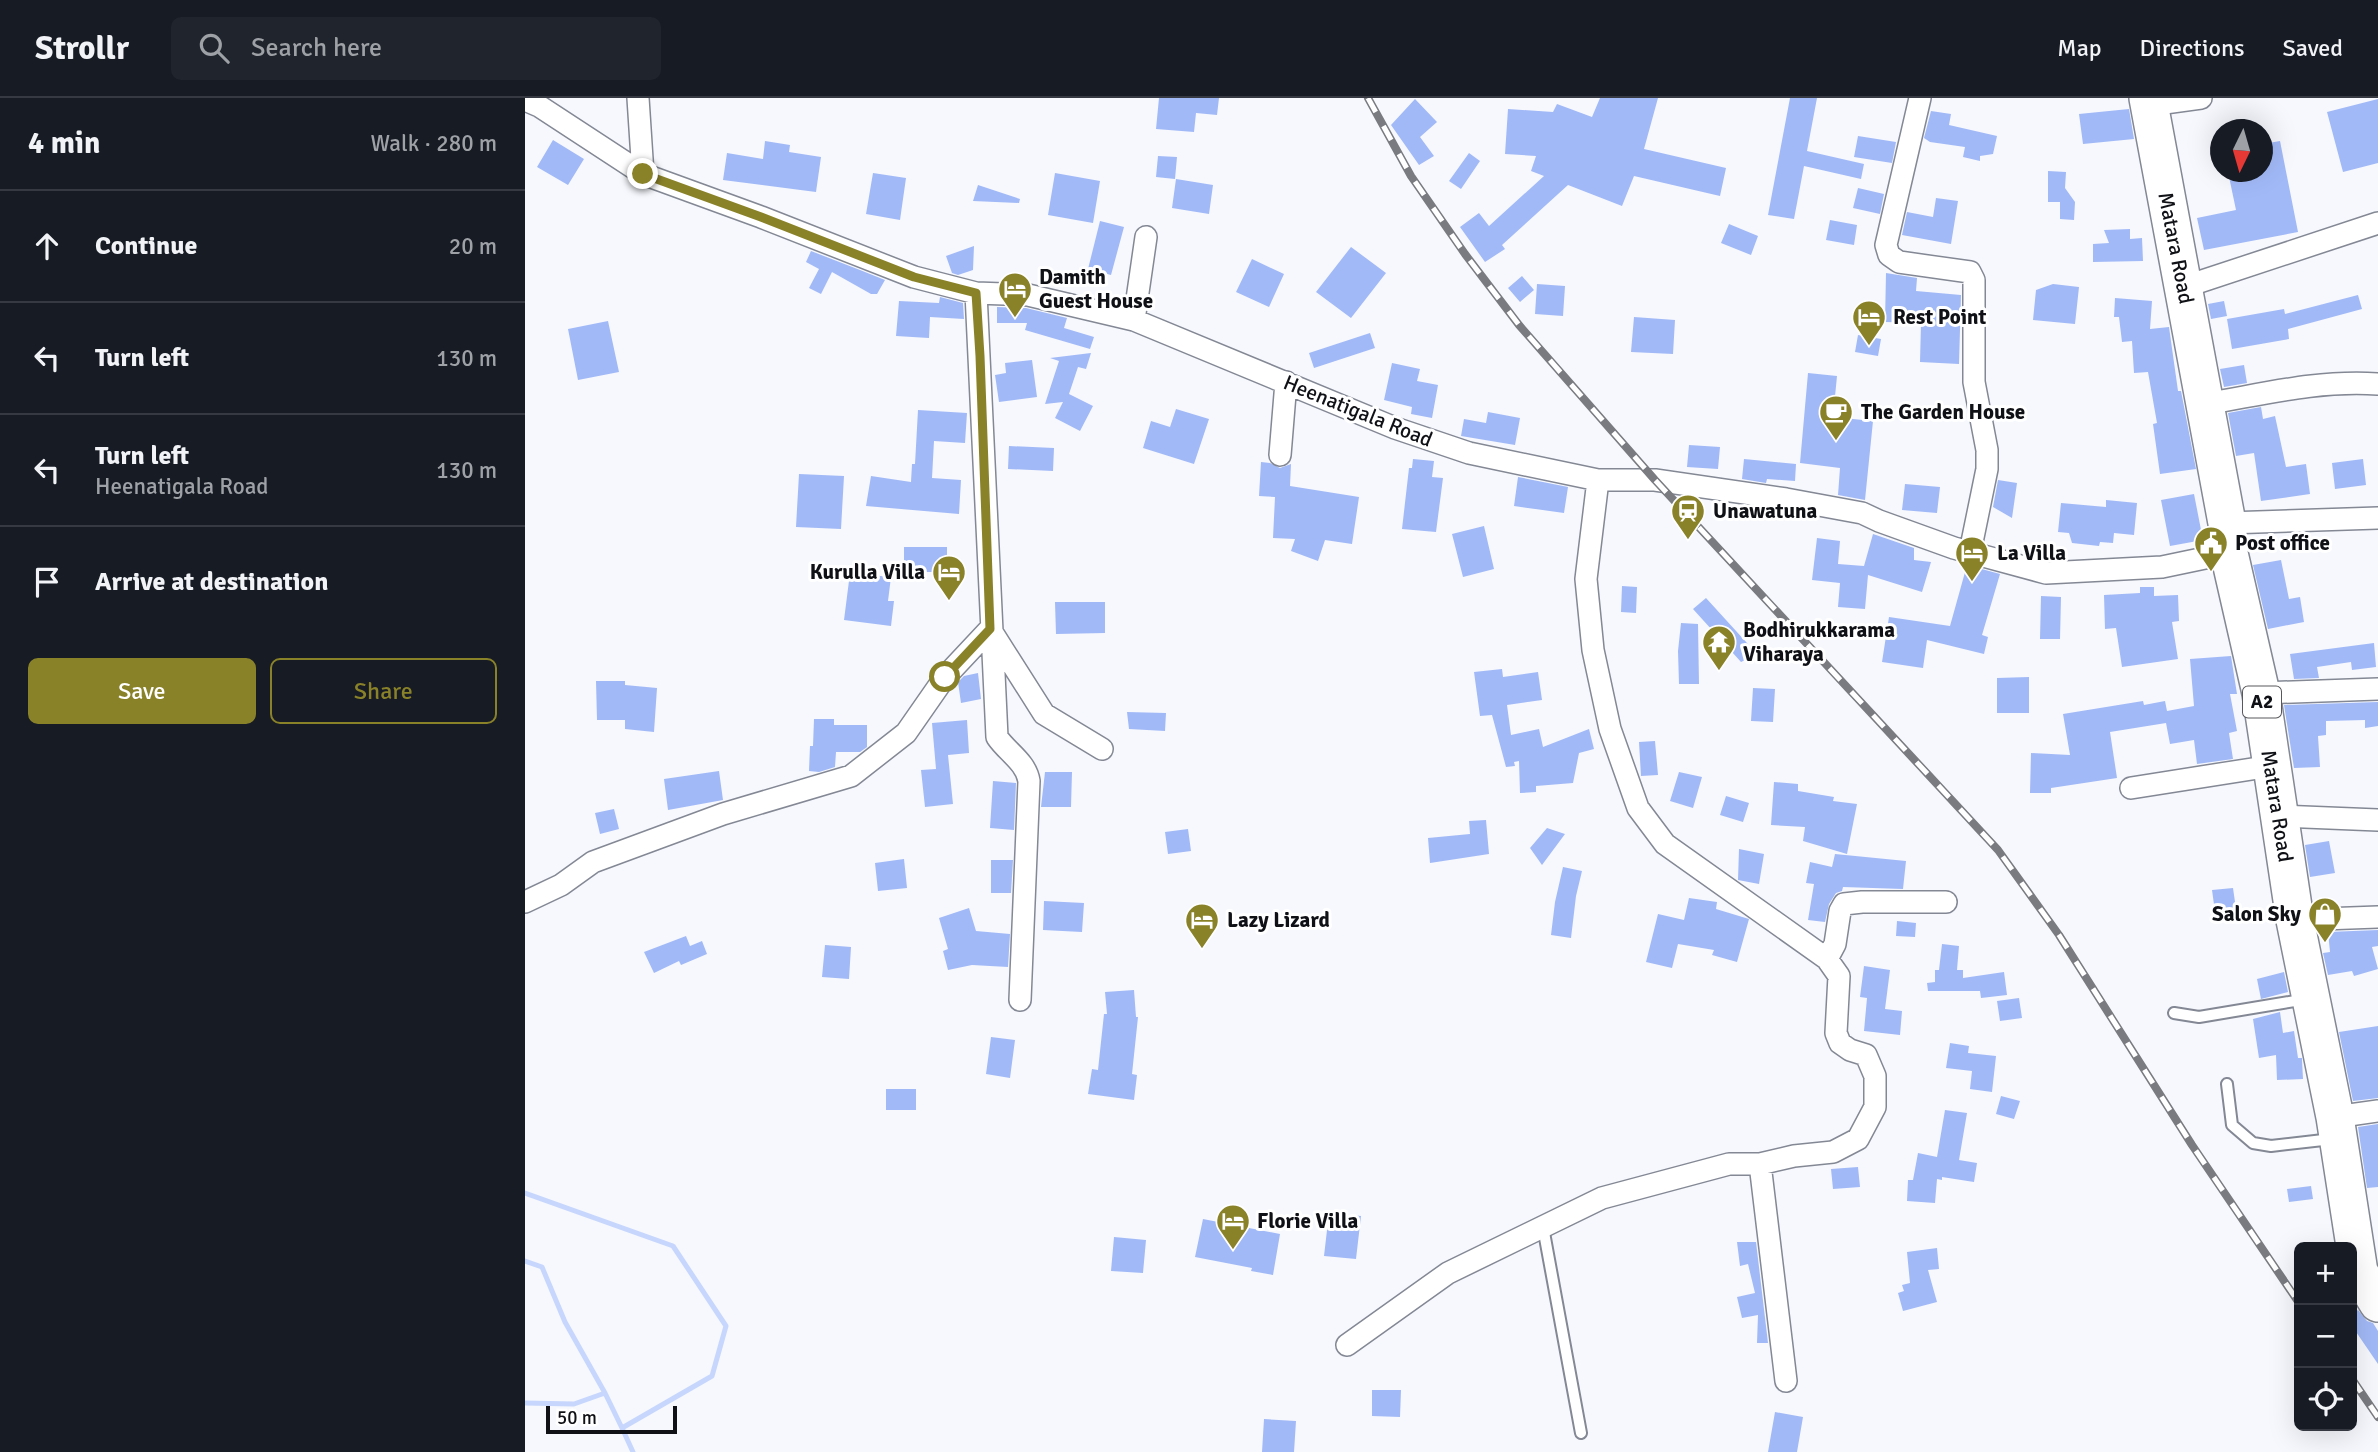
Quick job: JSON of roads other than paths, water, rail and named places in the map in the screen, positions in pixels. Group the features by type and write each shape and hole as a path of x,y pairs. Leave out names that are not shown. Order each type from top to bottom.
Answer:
{"highway":[{"name":"Matara Road","path":"2149,102 2228,538 2261,693 2295,920 2337,1127 2359,1272 2378,1303"}],"street":[{"path":"638,98 643,174"},
{"path":"1920,98 1886,245 1889,255 1899,262 1970,271 1974,280 1974,382 1987,450 1987,469 1971,552"},
{"path":"2149,102 2201,98"},
{"name":"Heenatigala Road","path":"525,100 539,106 643,174 914,277 976,293 1028,295 1134,320 1395,428 1469,453 1598,480 1655,480 1862,513 1879,522 2046,573 2162,567 2228,538 2378,517"},
{"path":"2184,287 2378,223"},
{"path":"1134,320 1146,237"},
{"path":"976,293 997,737 1004,748 1028,771 1029,781 1020,1000"},
{"path":"1280,455 1286,382"},
{"path":"2205,404 2330,382 2378,384"},
{"path":"1347,1345 1448,1273 1602,1198 1729,1164 1760,1164 1794,1156 1833,1152 1858,1139 1875,1107 1875,1076 1866,1055 1850,1050 1840,1042 1836,1033 1839,975 1827,959 1665,844 1638,808 1610,729 1593,650 1586,579 1598,480"},
{"path":"990,629 1044,713 1102,749"},
{"path":"525,902 561,885 593,862 723,814 851,776 906,733 945,677 990,629"},
{"path":"2261,693 2378,689"},
{"path":"2131,788 2271,766"},
{"path":"2278,816 2378,820"},
{"path":"1827,959 1835,944 1840,911 1845,904 1946,902"},
{"path":"2295,920 2378,917"},
{"path":"2337,1127 2378,1111"},
{"path":"1760,1164 1786,1381"}],"lane":[{"path":"2173,1013 2199,1017 2310,998"},
{"path":"2227,1084 2232,1125 2253,1143 2270,1146 2337,1127"},
{"path":"1543,1227 1581,1433"}],"waterway":[{"path":"525,1193 673,1246 726,1326 712,1376 622,1428 633,1452"},
{"path":"525,1261 542,1267 565,1322 622,1428"},
{"path":"525,1403 574,1404 605,1393"}],"railway":[{"path":"1368,98 1411,176 1519,325 1655,480 1998,850 2059,935 2192,1145 2294,1296"},
{"path":"2357,1386 2378,1417"}],"place":[{"name":"Damith Guest House","path":"1015,319"},
{"name":"Rest Point","path":"1869,347"},
{"name":"The Garden House","path":"1836,442"},
{"name":"Unawatuna","path":"1688,541"},
{"name":"Post office","path":"2211,573"},
{"name":"La Villa","path":"1972,583"},
{"name":"Kurulla Villa","path":"949,602"},
{"name":"Bodhirukkarama Viharaya","path":"1719,672"},
{"name":"Salon Sky","path":"2325,944"},
{"name":"Lazy Lizard","path":"1202,950"},
{"name":"Florie Villa","path":"1233,1251"}]}
